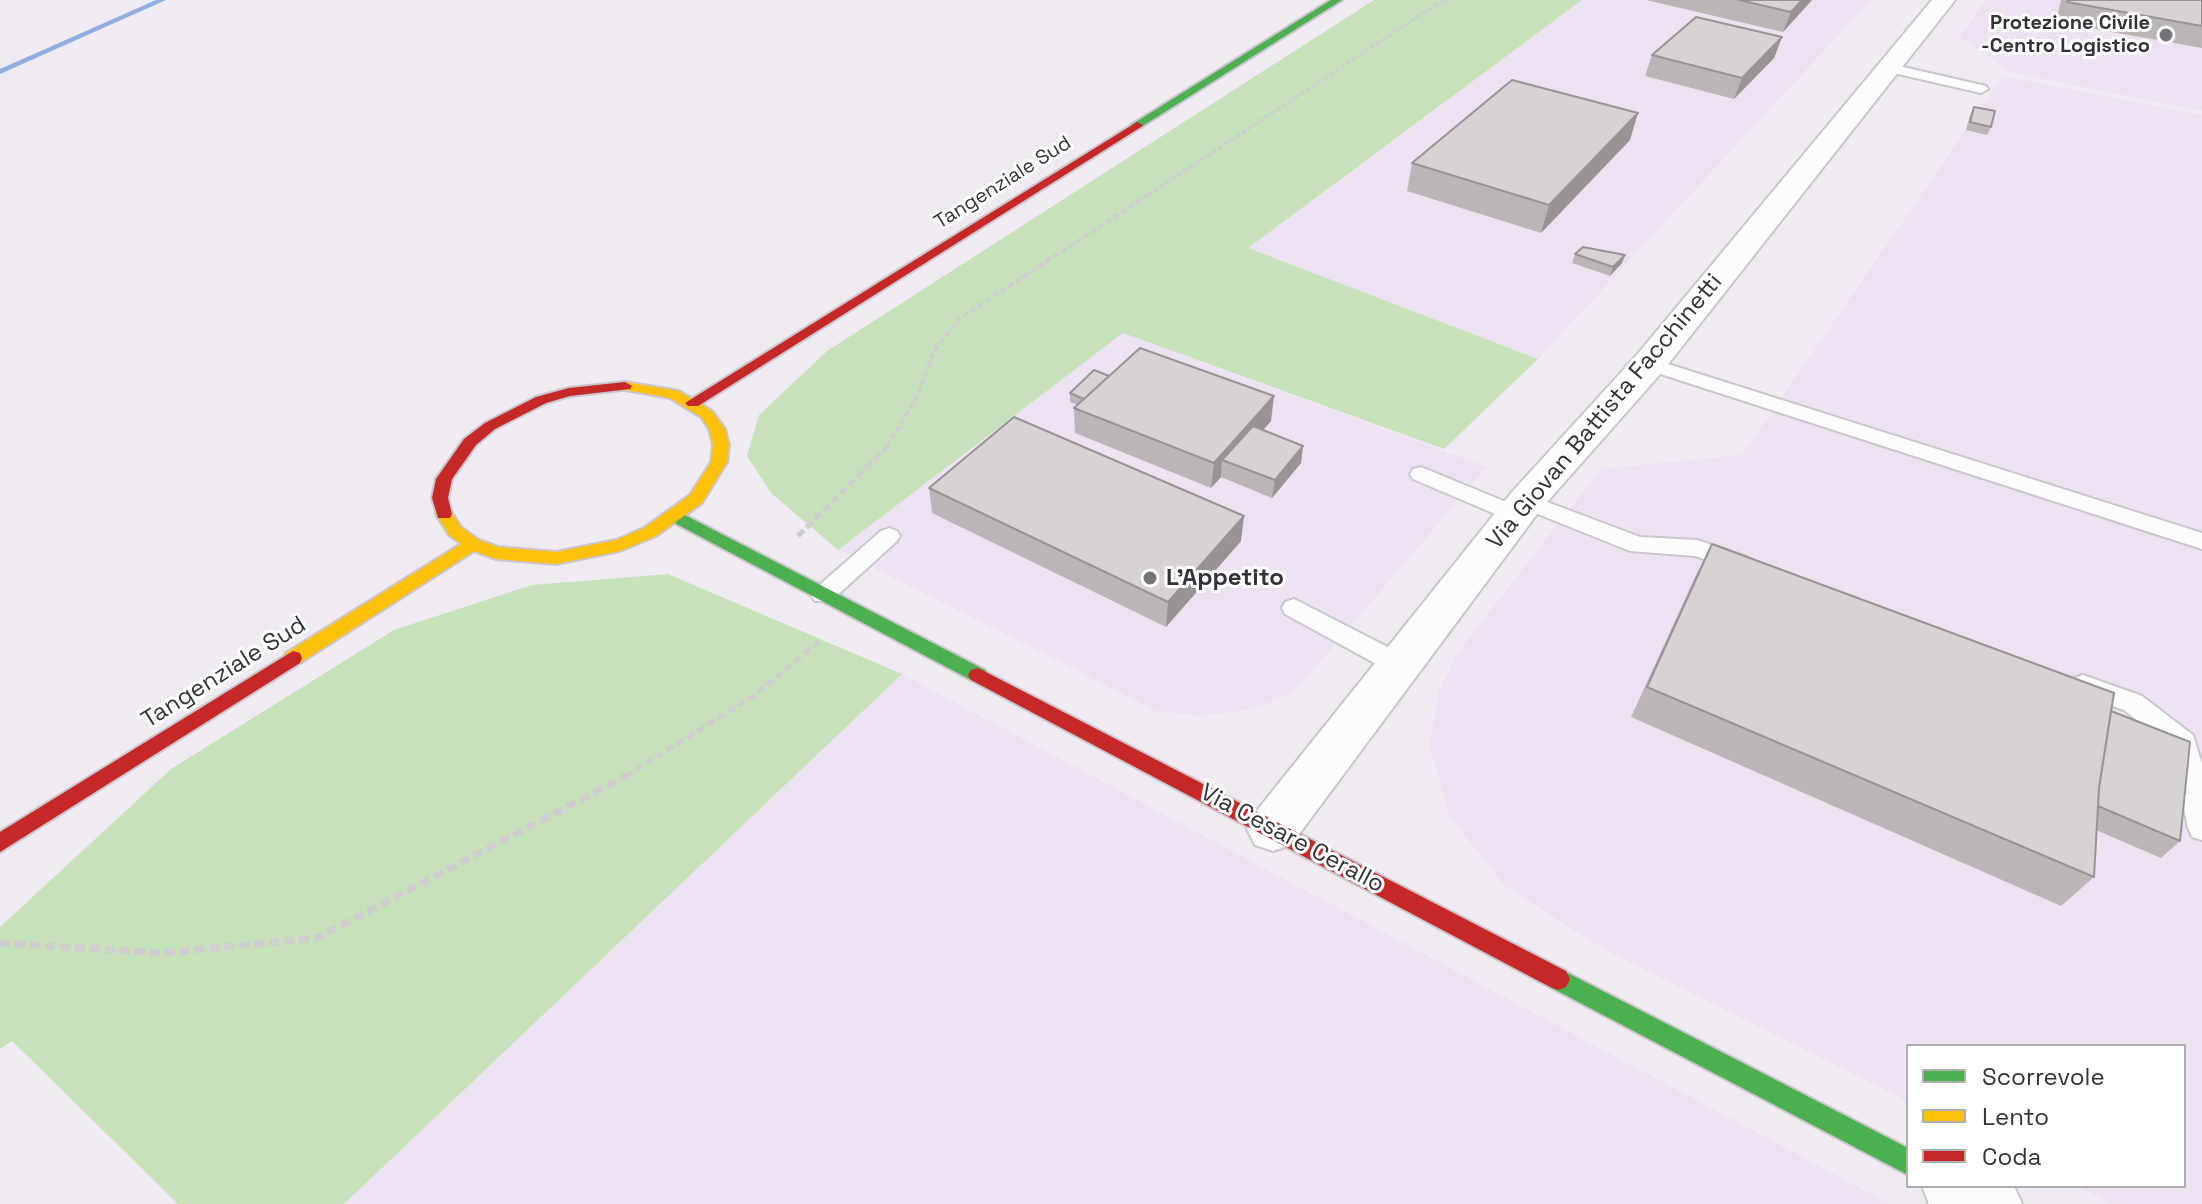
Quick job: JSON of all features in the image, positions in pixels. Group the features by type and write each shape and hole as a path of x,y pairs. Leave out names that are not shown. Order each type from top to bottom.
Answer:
{"main road":[{"name":"Tangenziale Sud","path":"693,403 1337,0"},
{"path":"597,387 651,388 693,403 717,429 721,445 719,462 696,499 675,516 620,545 556,558 496,553 473,544 455,531 445,516 440,498 444,479 454,460 490,426 541,400 597,387"},
{"name":"Via Cesare Cerallo","path":"675,516 853,612 1906,1161"},
{"name":"Tangenziale Sud","path":"0,843 473,544"}],"street":[{"name":"Via Giovan Battista Facchinetti","path":"1273,829 1521,507 1649,364 1944,0"},
{"path":"1958,1188 1989,1204"}],"lane":[{"path":"1890,68 1981,89"},
{"path":"1649,364 2202,541"},
{"path":"1421,474 1638,545 1697,548 1757,570"},
{"path":"823,595 889,536"},
{"path":"1294,608 1400,665"},
{"path":"2058,676 2133,703 2184,743 2202,828"}],"path":[{"path":"769,565 894,440 919,393 934,351 959,319 1434,6 1450,0"},
{"path":"0,943 164,953 317,938 649,764 755,695 853,612"}],"shaded area":[{"path":"1582,0 1871,0 1538,359 1247,248"},
{"path":"1986,0 2202,0 2202,111 2011,72 1960,37"},
{"path":"2003,76 2202,115 2202,1204 2113,1204 2081,1188 2186,1188 2186,1044 1906,1044 1906,1100 1602,948 1505,886 1450,817 1430,747 1439,692 1458,652 1601,469 1742,455"},
{"path":"1123,333 1487,467 1295,691 1249,710 1198,716 1157,711 838,550"},
{"path":"902,674 1890,1204 344,1204"}],"green space":[{"path":"1374,0 1582,0 1248,248 1538,359 1444,449 1123,333 838,550 771,493 747,456 759,415 827,351"},
{"path":"668,574 902,674 344,1204 178,1204 12,1041 0,1049 0,927 171,769 394,630 532,585"}],"building":[{"path":"1739,0 1802,0 1791,12"},
{"path":"2202,0 2202,26 2067,2"},
{"path":"1696,17 1782,37 1742,78 1652,55"},
{"path":"1512,80 1638,113 1549,205 1412,163"},
{"path":"1974,107 1995,111 1991,127 1970,122"},
{"path":"1583,247 1625,255 1613,267 1575,254"},
{"path":"1140,348 1274,396 1214,463 1074,408"},
{"path":"1094,370 1109,376 1084,399 1070,393"},
{"path":"1014,417 1244,516 1168,602 929,488"},
{"path":"1253,426 1303,446 1275,480 1222,460"},
{"path":"1712,544 2114,693 2099,788 2094,877 1647,687"},
{"path":"2111,711 2190,742 2180,841 2098,806"}],"waterway":[{"path":"0,72 162,0"}],"traffic: fast":[{"path":"1137,125 1337,0"},
{"path":"675,516 978,675"},
{"path":"1558,979 1906,1161"}],"traffic: slow":[{"path":"444,514 455,531 473,544 496,553 556,558 620,545 650,532 696,499 719,462 721,445 717,429 707,414 674,394 625,386"},
{"path":"293,658 473,544"}],"traffic: jam":[{"path":"693,403 1137,125"},
{"path":"444,514 440,498 444,479 470,442 490,426 541,400 569,392 625,386"},
{"path":"0,843 293,658"},
{"path":"978,675 1558,979"}],"place":[{"name":"Protezione Civile -Centro Logistico","path":"2166,35"},
{"name":"L'Appetito","path":"1150,578"}]}
